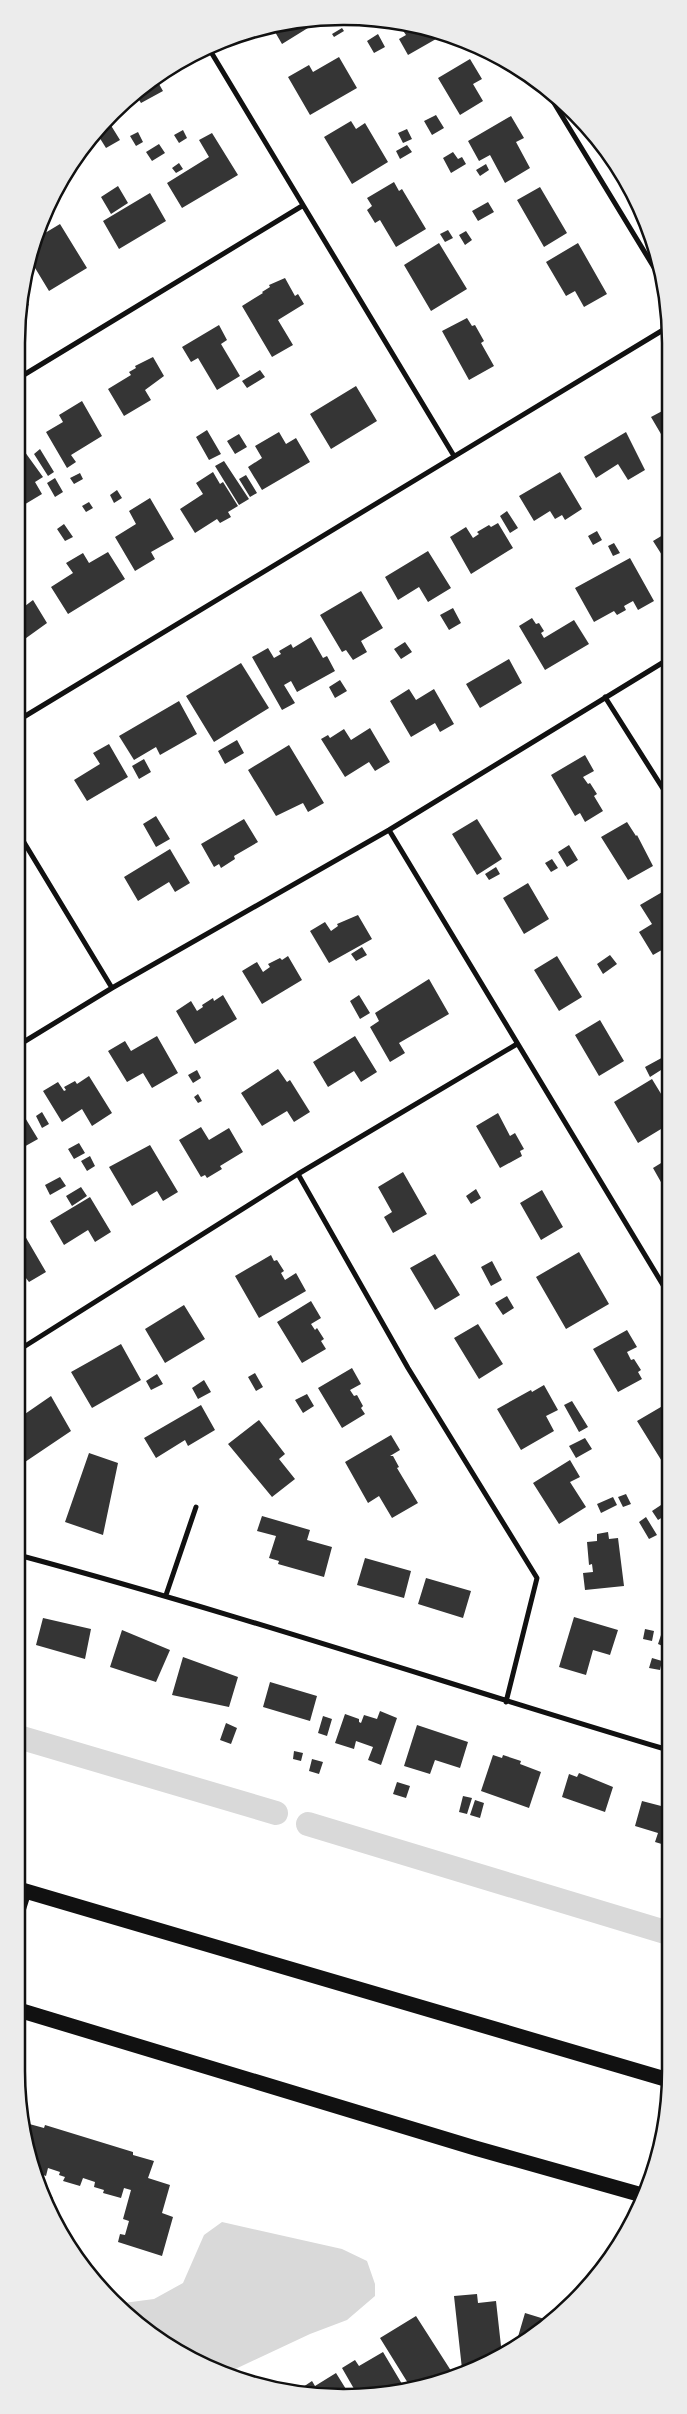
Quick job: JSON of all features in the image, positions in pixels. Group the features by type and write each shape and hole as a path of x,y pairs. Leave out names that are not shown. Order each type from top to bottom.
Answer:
{"highway":[{"path":"26,1891 662,2078"},
{"path":"25,2012 475,2148 637,2194"}],"street":[{"path":"212,54 454,456"},
{"path":"556,105 652,264"},
{"path":"25,374 302,206"},
{"path":"25,716 661,331"},
{"path":"25,1041 112,988 389,830 662,663"},
{"path":"605,697 662,787"},
{"path":"389,830 662,1283"},
{"path":"25,844 112,988"},
{"path":"25,1346 298,1174 518,1044"},
{"path":"298,1174 408,1368 537,1578 506,1702"},
{"path":"166,1595 196,1507"},
{"path":"25,1557 166,1595 506,1702 662,1748"}],"shaded area":[{"path":"222,2222 342,2249 367,2261 375,2284 375,2296 347,2320 310,2334 234,2370 184,2346 150,2323 125,2303 154,2299 183,2283 204,2235"}],"building":[{"path":"309,27 282,44 275,32"},
{"path":"342,28 344,31 334,37 332,34"},
{"path":"403,31 436,39 408,55 399,39 406,35"},
{"path":"378,34 385,47 374,53 367,41"},
{"path":"339,57 357,88 310,115 288,77 309,65 313,72"},
{"path":"470,59 482,79 473,84 483,101 460,115 438,78"},
{"path":"159,84 163,91 141,103 139,100"},
{"path":"436,115 444,128 432,135 424,121"},
{"path":"511,116 524,138 516,142 530,168 505,183 490,155 479,161 468,141"},
{"path":"351,121 356,129 365,123 388,162 352,184 324,137"},
{"path":"111,125 120,140 106,148 100,138"},
{"path":"407,129 412,139 403,143 398,133"},
{"path":"183,130 187,138 179,143 174,135"},
{"path":"138,132 143,142 136,146 130,136"},
{"path":"212,133 238,175 182,208 167,183 209,157 199,140"},
{"path":"159,144 165,153 152,161 146,152"},
{"path":"407,145 412,152 400,159 396,151"},
{"path":"453,152 458,159 462,157 466,164 451,173 443,158"},
{"path":"179,163 183,169 176,173 172,168"},
{"path":"486,164 489,170 480,176 476,170"},
{"path":"394,182 399,191 402,189 426,229 396,247 380,220 375,223 367,210 372,206 367,198"},
{"path":"118,186 128,203 111,214 101,197"},
{"path":"540,187 567,233 544,247 517,200"},
{"path":"150,193 166,221 119,249 103,221"},
{"path":"488,202 494,212 478,221 472,211"},
{"path":"60,224 87,268 49,291 34,267 45,233"},
{"path":"448,230 453,238 445,242 440,234"},
{"path":"466,231 472,240 465,245 459,235"},
{"path":"439,243 467,289 431,311 404,265"},
{"path":"578,243 607,294 584,307 575,291 566,296 546,262"},
{"path":"285,278 295,296 298,294 304,304 278,320 293,345 272,357 242,306 263,293 270,287 269,285"},
{"path":"467,318 472,326 475,325 484,341 481,343 494,366 469,380 442,331"},
{"path":"219,325 227,340 221,344 240,376 217,390 198,358 191,362 182,347"},
{"path":"153,357 164,376 145,390 151,400 124,416 108,389 131,375 129,372 136,368 135,366"},
{"path":"260,370 265,377 247,388 242,381"},
{"path":"356,386 377,421 331,449 310,414"},
{"path":"82,401 102,436 71,455 76,462 67,468 46,432 63,422 59,415"},
{"path":"662,411 662,436 651,417"},
{"path":"207,430 221,454 209,460 196,437"},
{"path":"279,432 286,444 296,438 310,462 262,490 248,467 262,458 255,446"},
{"path":"626,432 645,470 628,480 618,464 596,478 584,457"},
{"path":"239,434 247,447 235,454 227,441"},
{"path":"40,449 54,472 48,476 34,454"},
{"path":"25,452 43,477 35,482 42,494 25,504"},
{"path":"224,461 249,499 239,505 215,466"},
{"path":"213,472 220,484 223,482 238,506 228,512 231,517 220,523 217,519 195,533 180,509 203,494 196,483"},
{"path":"560,472 582,509 565,520 562,515 555,519 550,511 534,521 519,496"},
{"path":"80,473 83,479 74,484 70,478"},
{"path":"246,475 257,493 250,497 239,479"},
{"path":"55,478 63,492 55,497 47,483"},
{"path":"117,490 122,498 114,503 110,495"},
{"path":"150,498 174,539 151,552 155,559 135,571 115,537 136,524 129,511"},
{"path":"89,502 93,508 86,512 82,506"},
{"path":"507,511 518,528 510,533 500,516"},
{"path":"498,523 513,548 471,574 450,537 466,527 473,538 479,534 477,532 489,525 491,527"},
{"path":"64,524 73,537 65,541 57,529"},
{"path":"597,531 602,540 593,545 588,536"},
{"path":"662,536 662,555 653,541"},
{"path":"614,543 620,553 613,556 608,546"},
{"path":"428,551 451,588 428,602 419,587 398,600 385,577"},
{"path":"108,552 125,579 68,614 51,587 73,573 66,563 83,553 89,563"},
{"path":"630,558 654,601 638,610 633,601 624,606 626,610 617,615 614,611 594,622 575,588"},
{"path":"361,591 383,628 361,641 367,652 353,660 346,650 342,652 320,615"},
{"path":"33,600 47,623 25,639 25,606"},
{"path":"453,608 461,623 449,630 440,615"},
{"path":"532,618 536,624 539,623 544,631 541,633 544,638 574,620 589,644 545,670 519,626"},
{"path":"311,637 323,658 327,656 335,671 297,692 291,681 284,685 295,703 282,710 252,657 268,648 274,658 281,654 279,651 291,644 293,648"},
{"path":"405,642 412,652 401,659 394,649"},
{"path":"509,659 522,683 480,708 466,684"},
{"path":"241,663 269,708 214,742 186,696"},
{"path":"340,680 347,691 335,698 329,687"},
{"path":"409,689 416,700 434,689 454,724 440,732 435,723 411,737 390,701"},
{"path":"179,701 197,734 160,755 156,747 134,760 119,736"},
{"path":"370,728 390,762 375,771 369,762 345,777 321,739 328,735 330,738 344,729 351,740"},
{"path":"237,740 244,753 225,764 218,751"},
{"path":"109,744 128,777 87,801 74,780 100,764 93,753"},
{"path":"289,745 324,803 308,812 303,803 276,816 248,770"},
{"path":"585,755 594,771 583,777 588,784 590,783 597,794 594,796 603,811 585,822 580,813 575,816 551,775"},
{"path":"144,759 151,772 139,779 132,766"},
{"path":"156,816 170,839 156,847 143,824"},
{"path":"244,819 258,842 234,856 235,859 221,868 219,864 214,867 201,844"},
{"path":"477,819 502,859 477,875 452,834"},
{"path":"627,822 637,835 653,866 628,880 601,837"},
{"path":"569,845 578,860 567,867 558,852"},
{"path":"170,849 190,883 175,892 169,882 138,901 124,877"},
{"path":"552,859 558,868 551,872 545,863"},
{"path":"496,867 500,874 489,880 485,874"},
{"path":"528,883 549,919 524,934 503,898"},
{"path":"662,892 662,950 653,955 639,932 652,924 640,905"},
{"path":"358,915 372,939 329,963 310,931 325,922 331,931 338,926 337,924"},
{"path":"362,947 367,955 356,961 351,954"},
{"path":"610,955 617,964 603,974 597,964"},
{"path":"288,956 302,980 262,1004 242,971 257,962 263,972 270,967 268,964"},
{"path":"557,956 582,997 559,1011 534,970"},
{"path":"429,979 449,1014 399,1043 405,1053 390,1062 370,1027 379,1021 375,1013"},
{"path":"223,995 237,1019 195,1044 176,1011 191,1001 197,1011 203,1007 202,1005 213,998 214,1001"},
{"path":"359,995 370,1013 360,1019 350,1001"},
{"path":"600,1020 624,1061 599,1076 575,1035"},
{"path":"157,1036 178,1073 152,1088 143,1073 127,1082 108,1051 125,1041 131,1051"},
{"path":"355,1036 377,1072 361,1082 354,1071 328,1087 313,1062"},
{"path":"662,1058 662,1072 661,1070 650,1077 645,1067"},
{"path":"278,1069 287,1082 290,1080 310,1112 294,1122 287,1111 262,1126 241,1093"},
{"path":"197,1070 201,1078 193,1083 188,1075"},
{"path":"89,1076 112,1113 92,1126 82,1109 62,1122 43,1091 58,1082 64,1091 66,1090 64,1087 75,1081 77,1084"},
{"path":"652,1079 662,1095 662,1128 638,1143 614,1102"},
{"path":"198,1094 202,1101 198,1103 194,1097"},
{"path":"42,1112 49,1124 42,1128 36,1116"},
{"path":"498,1113 510,1136 515,1133 524,1149 520,1151 522,1156 500,1168 476,1126"},
{"path":"25,1118 38,1139 25,1146"},
{"path":"201,1127 209,1140 229,1128 243,1152 220,1166 222,1169 207,1178 205,1175 201,1177 179,1140"},
{"path":"79,1143 85,1153 74,1159 68,1149"},
{"path":"150,1145 178,1192 163,1201 157,1191 132,1206 109,1167"},
{"path":"90,1156 95,1166 87,1171 81,1161"},
{"path":"662,1162 662,1184 653,1168"},
{"path":"403,1172 427,1214 393,1233 384,1217 392,1212 378,1187"},
{"path":"60,1177 66,1186 50,1195 45,1185"},
{"path":"81,1187 87,1196 72,1206 66,1196"},
{"path":"476,1189 481,1198 471,1204 466,1196"},
{"path":"542,1190 563,1227 541,1240 520,1203"},
{"path":"90,1197 111,1232 95,1242 88,1230 64,1245 50,1221"},
{"path":"25,1236 46,1272 29,1282 25,1277"},
{"path":"579,1252 609,1304 566,1329 536,1277"},
{"path":"435,1254 460,1295 435,1310 410,1268"},
{"path":"271,1255 274,1261 277,1260 284,1271 281,1273 285,1280 296,1273 306,1291 259,1318 235,1276"},
{"path":"492,1261 502,1280 491,1286 481,1267"},
{"path":"507,1296 514,1308 503,1315 495,1303"},
{"path":"311,1301 321,1318 311,1324 315,1330 317,1328 324,1339 321,1341 326,1349 302,1363 277,1322"},
{"path":"184,1305 205,1339 165,1363 145,1329"},
{"path":"478,1324 503,1364 479,1379 454,1338"},
{"path":"627,1330 637,1347 627,1352 631,1360 634,1359 641,1370 638,1372 642,1379 618,1392 593,1349"},
{"path":"121,1344 141,1380 92,1408 71,1372"},
{"path":"352,1368 361,1384 350,1390 354,1396 357,1395 365,1414 342,1428 318,1388"},
{"path":"255,1373 263,1387 256,1391 248,1377"},
{"path":"157,1374 163,1384 151,1390 146,1381"},
{"path":"204,1380 211,1392 198,1399 192,1388"},
{"path":"544,1385 558,1410 546,1416 554,1431 521,1450 497,1409"},
{"path":"307,1394 314,1406 303,1413 295,1400"},
{"path":"51,1396 71,1431 25,1462 25,1414"},
{"path":"572,1401 588,1427 579,1432 564,1405"},
{"path":"201,1405 215,1430 188,1446 185,1440 156,1458 144,1438"},
{"path":"662,1406 662,1461 637,1421"},
{"path":"259,1420 285,1454 279,1459 295,1479 272,1497 228,1444"},
{"path":"391,1435 400,1450 390,1456 393,1456 399,1467 397,1468 418,1503 392,1518 379,1496 368,1503 345,1462"},
{"path":"585,1438 592,1449 576,1458 569,1446"},
{"path":"89,1453 118,1463 103,1535 65,1522"},
{"path":"570,1460 580,1477 570,1482 586,1507 559,1524 533,1483"},
{"path":"626,1494 631,1504 623,1507 618,1497"},
{"path":"613,1497 617,1505 601,1513 597,1504"},
{"path":"661,1505 662,1518 658,1520 652,1511"},
{"path":"262,1516 310,1530 307,1540 332,1547 324,1577 278,1564 279,1561 269,1558 276,1536 257,1531"},
{"path":"646,1517 657,1535 649,1539 639,1522"},
{"path":"608,1532 609,1539 618,1538 624,1586 585,1590 583,1573 593,1572 592,1564 589,1565 587,1542 597,1541 597,1534"},
{"path":"365,1558 411,1571 404,1598 357,1585"},
{"path":"426,1578 471,1591 463,1618 418,1604"},
{"path":"574,1617 618,1630 610,1655 593,1650 586,1675 559,1667"},
{"path":"43,1618 91,1629 85,1659 36,1645"},
{"path":"645,1629 654,1631 652,1641 643,1639"},
{"path":"122,1630 170,1650 156,1682 110,1667"},
{"path":"662,1632 662,1646 658,1644"},
{"path":"183,1657 238,1677 229,1707 172,1695"},
{"path":"652,1658 662,1661 660,1670 649,1668"},
{"path":"270,1682 317,1696 310,1721 263,1707"},
{"path":"380,1711 397,1718 381,1765 368,1760 373,1747 356,1741 354,1749 335,1743 345,1714 359,1719 361,1723 364,1715 377,1719"},
{"path":"323,1716 332,1719 327,1736 318,1733"},
{"path":"226,1723 237,1728 231,1744 220,1740"},
{"path":"417,1725 468,1742 460,1768 435,1760 430,1774 404,1766"},
{"path":"294,1751 303,1753 301,1761 293,1759"},
{"path":"493,1755 502,1758 503,1755 521,1761 520,1764 541,1772 529,1808 481,1791"},
{"path":"312,1759 323,1762 319,1774 309,1771"},
{"path":"579,1773 613,1787 605,1812 562,1797 569,1774 577,1777"},
{"path":"397,1782 410,1786 406,1798 393,1794"},
{"path":"463,1796 472,1798 467,1814 459,1812"},
{"path":"475,1800 484,1803 480,1818 470,1815"},
{"path":"642,1801 662,1806 662,1844 655,1842 658,1833 635,1826"},
{"path":"30,2124 44,2128 45,2125 133,2152 133,2155 154,2161 148,2178 170,2185 162,2213 173,2217 162,2256 118,2242 120,2234 125,2235 129,2221 123,2219 131,2190 124,2188 121,2198 103,2193 104,2190 94,2187 95,2182 83,2178 80,2186 63,2181 65,2177 59,2175 60,2172 48,2168 46,2176 42,2173"},
{"path":"477,2294 478,2303 496,2301 501,2347 462,2366 454,2296"},
{"path":"525,2313 543,2319 537,2323 518,2336"},
{"path":"416,2316 451,2370 408,2383 380,2338"},
{"path":"383,2352 402,2384 354,2389 342,2368 355,2360 359,2366"},
{"path":"336,2373 346,2389 304,2386 312,2381 315,2386"}],"waterway":[{"path":"25,1739 276,1813"},
{"path":"308,1824 662,1931"}]}
